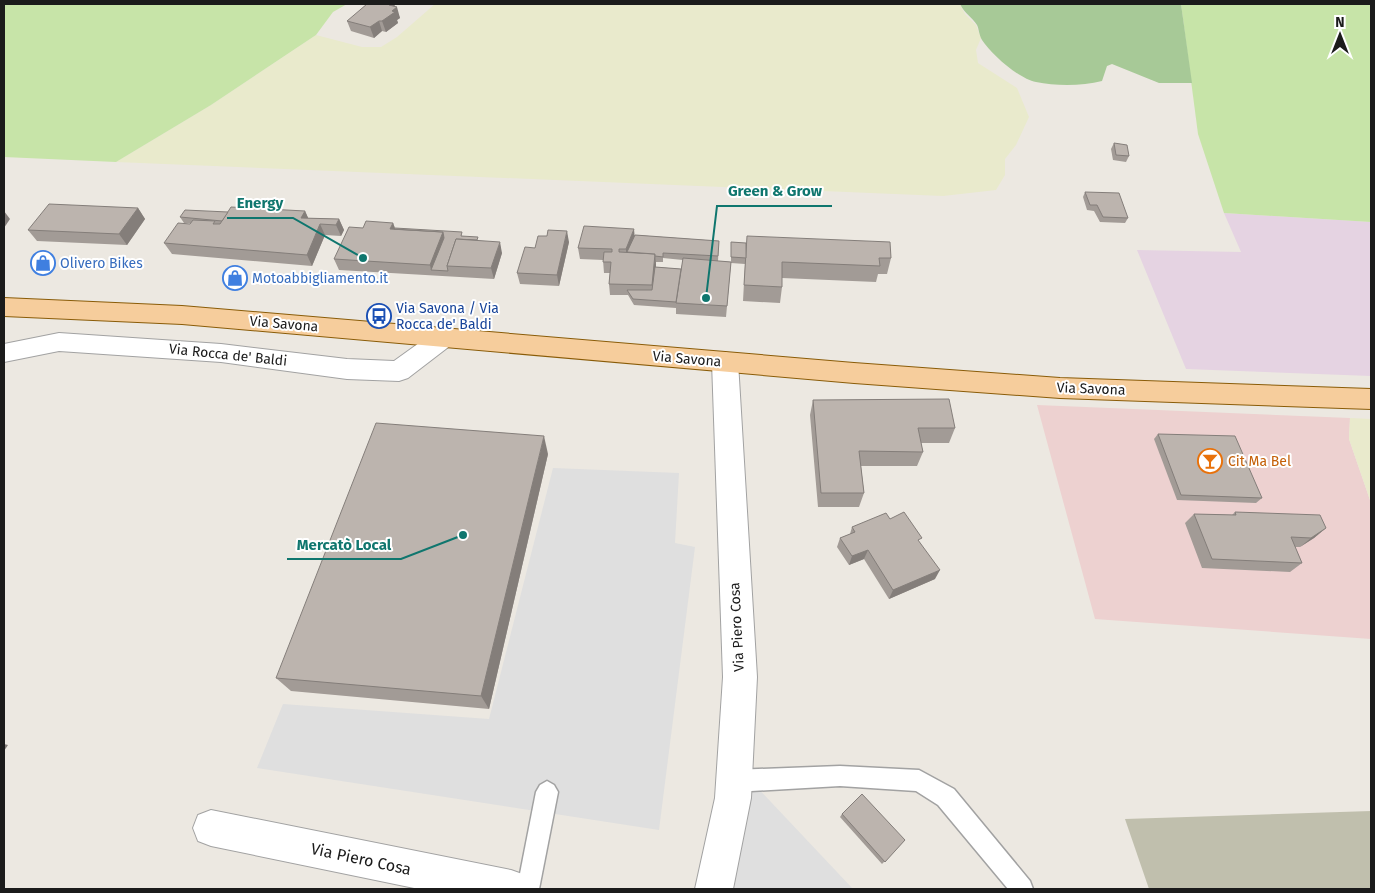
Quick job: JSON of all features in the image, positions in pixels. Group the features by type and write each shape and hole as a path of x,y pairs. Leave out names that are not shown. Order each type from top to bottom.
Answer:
{"main road":[{"name":"Via Savona","path":"4,307 182,315 442,339 1060,388 1371,399"}],"street":[{"name":"Via Rocca de' Baldi","path":"4,353 59,342 222,353 347,369 399,371 442,339"},
{"name":"Via Piero Cosa","path":"714,889 733,798 740,677 725,362"},
{"name":"Via Piero Cosa","path":"211,828 511,889"}],"lane":[{"path":"734,781 840,776 919,781 946,797 1022,889"},
{"path":"528,889 547,792"}],"shaded area":[{"path":"435,4 960,4 965,14 976,25 981,38 976,50 978,63 1017,88 1029,117 1016,145 1005,159 1005,175 996,190 943,196 116,162 211,105 316,35 362,47 381,47 397,37"},
{"path":"1224,213 1371,222 1371,376 1186,369 1137,250 1241,252"},
{"path":"1037,405 1350,418 1349,439 1371,503 1371,639 1095,619"},
{"path":"1350,418 1371,419 1371,503 1349,439"},
{"path":"553,468 679,473 675,543 695,547 659,830 257,768 283,704 489,719"},
{"path":"735,764 853,889 714,889 733,798"},
{"path":"1371,811 1371,889 1149,889 1125,819"}],"green space":[{"path":"347,4 333,12 316,35 211,105 116,162 4,157 4,5"},
{"path":"960,4 1181,4 1192,83 1159,83 1112,64 1107,66 1102,81 1094,83 1060,85 1029,80 1006,65 992,52 982,40 977,25"},
{"path":"1181,4 1371,4 1371,222 1224,213 1198,134"}],"building":[{"path":"367,4 390,4 397,7 392,11 395,12 370,27 347,21"},
{"path":"1114,143 1127,145 1129,156 1116,155"},
{"path":"1085,192 1119,193 1128,218 1103,217 1097,205 1090,205"},
{"path":"49,204 138,208 119,234 28,230"},
{"path":"231,207 305,211 301,218 339,219 336,225 320,224 307,255 164,243 178,223 190,224 193,220 215,221 213,224 220,224"},
{"path":"185,210 228,212 222,221 180,217"},
{"path":"366,221 393,223 390,229 443,232 430,265 334,259 349,227 363,228"},
{"path":"584,226 634,229 626,249 619,249 619,252 655,254 652,285 609,284 611,262 603,262 604,252 612,252 612,249 578,248"},
{"path":"395,228 462,232 461,236 478,237 477,240 456,239 447,266 448,271 431,270 444,238 443,232"},
{"path":"548,230 567,231 557,275 517,273 525,247 535,248 538,236 547,236"},
{"path":"635,235 719,241 718,256 663,253 663,257 655,256 655,254 627,252"},
{"path":"747,236 890,242 891,258 879,258 880,266 782,262 782,287 744,285"},
{"path":"456,239 500,242 491,268 447,266"},
{"path":"731,242 746,243 746,258 731,257"},
{"path":"683,258 731,262 727,306 676,303"},
{"path":"655,267 681,269 676,302 633,299 627,290 652,290"},
{"path":"949,399 955,428 918,428 923,452 859,451 864,493 821,493 813,400"},
{"path":"376,423 544,436 481,696 276,678"},
{"path":"1158,434 1235,436 1262,498 1181,495"},
{"path":"904,512 922,538 918,540 940,570 893,590 868,550 852,556 840,538 855,532 852,527 886,513 890,519"},
{"path":"1235,512 1320,515 1326,528 1311,538 1291,537 1302,563 1212,559 1194,514 1236,515"},
{"path":"862,794 905,840 885,862 842,814"}],"place":[{"name":"Energy","path":"363,258"},
{"name":"Olivero Bikes","path":"43,263"},
{"name":"Motoabbigliamento.it","path":"235,278"},
{"name":"Green & Grow","path":"706,298"},
{"name":"Via Savona / Via Rocca de' Baldi","path":"379,316"},
{"name":"Cit Ma Bel","path":"1210,461"},
{"name":"Mercatò Local","path":"463,535"}]}
